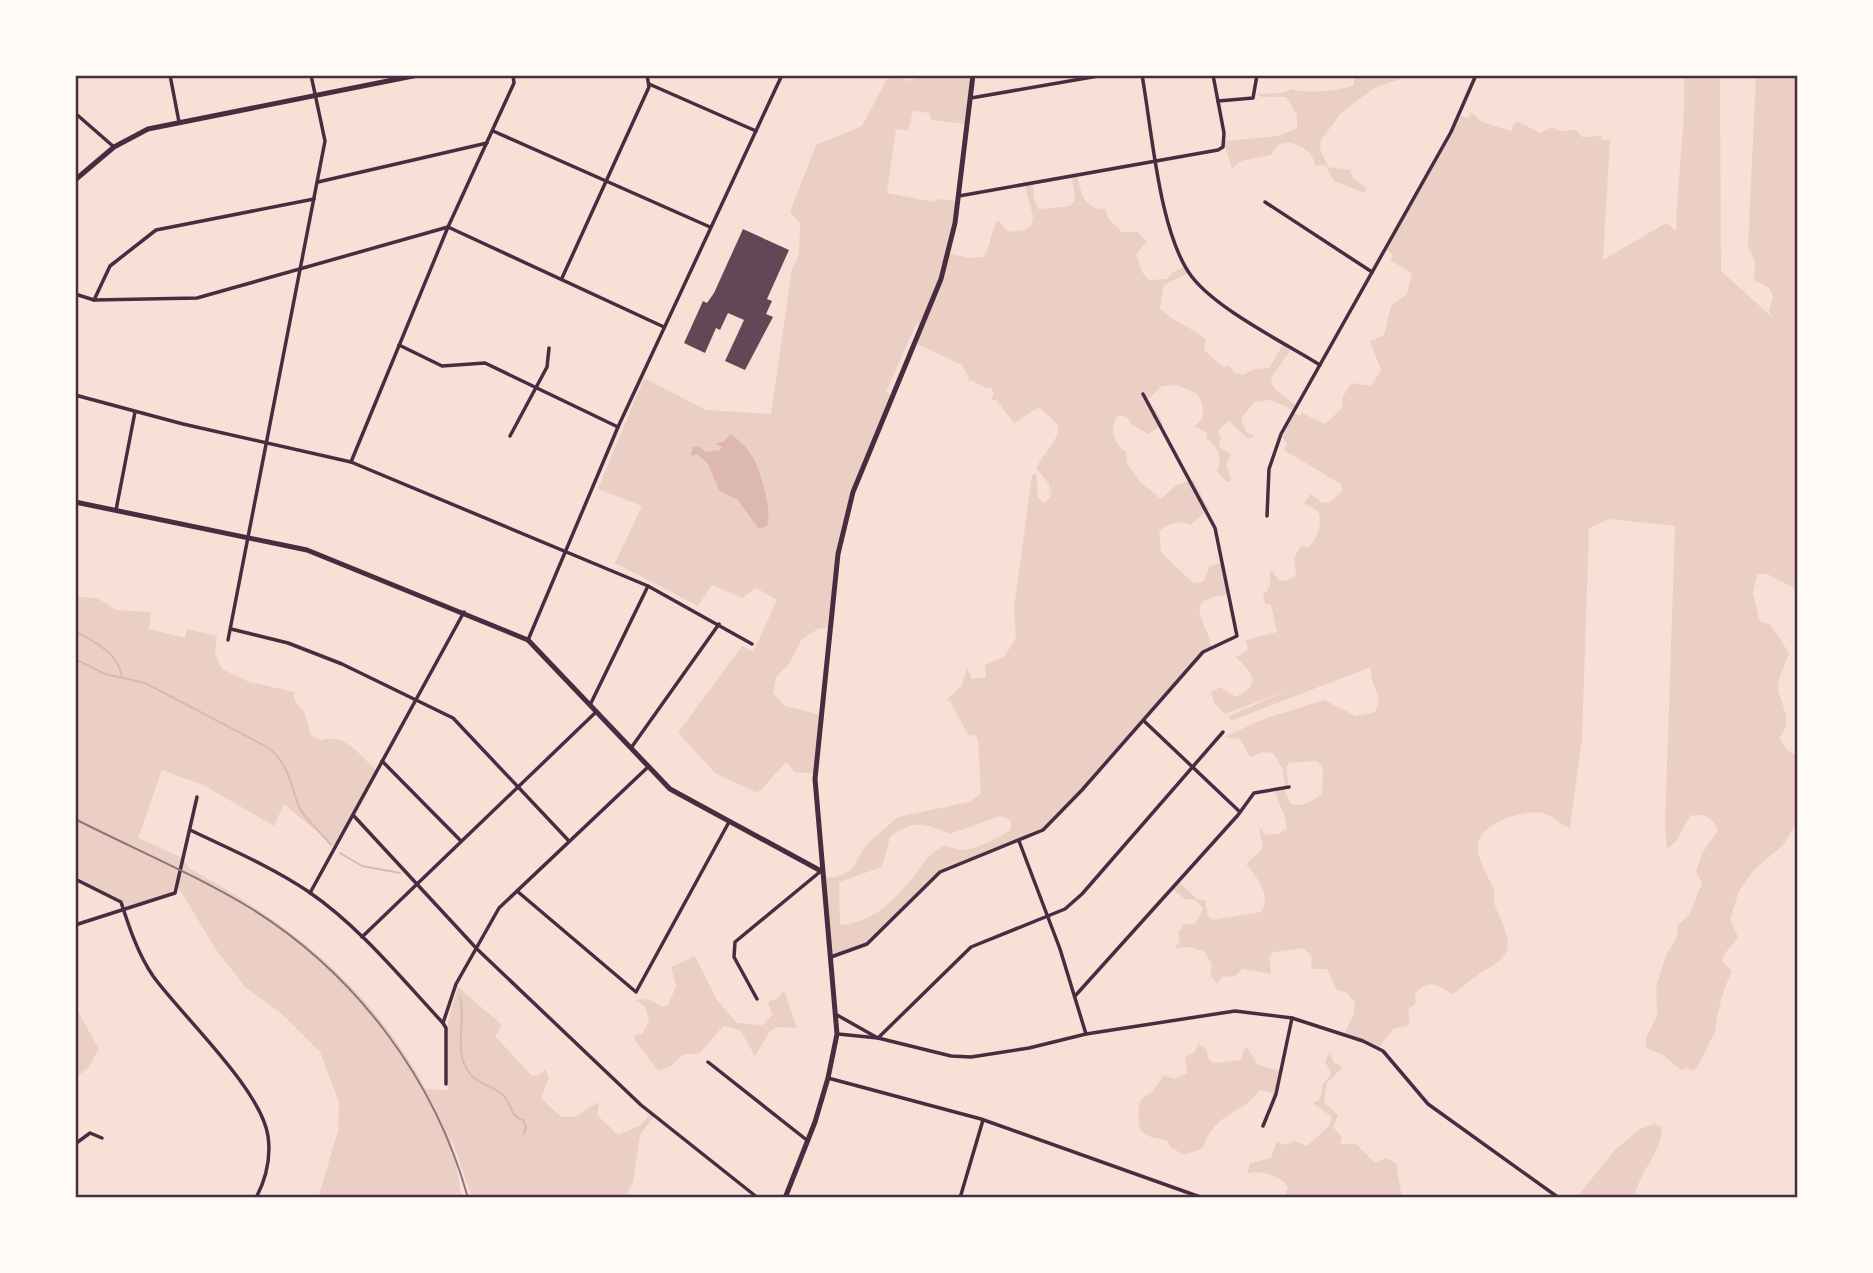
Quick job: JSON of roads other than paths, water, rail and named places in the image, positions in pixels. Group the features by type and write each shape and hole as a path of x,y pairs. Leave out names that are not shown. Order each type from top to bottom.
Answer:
{"main road":[{"path":"75,180 114,147 139,132 418,75"},
{"path":"785,1198 808,1141 828,1078 837,1034 815,779 842,534 853,492 941,279 959,196 973,75"},
{"path":"75,502 307,550 528,640 670,789 821,871"}],"street":[{"path":"170,75 179,122"},
{"path":"228,640 325,141 311,75"},
{"path":"351,462 448,227 514,83 513,75"},
{"path":"562,278 648,83 647,75"},
{"path":"528,640 618,427 782,75"},
{"path":"971,98 1104,75"},
{"path":"1142,75 1156,161 1174,239 1193,277 1240,315 1320,365"},
{"path":"959,196 1223,147 1224,134 1213,75"},
{"path":"1218,101 1253,98 1257,75"},
{"path":"1267,516 1268,482 1273,451 1451,132 1476,75"},
{"path":"648,83 756,131"},
{"path":"75,113 114,147"},
{"path":"493,131 710,227"},
{"path":"318,181 487,143"},
{"path":"94,300 110,266 156,230 314,199"},
{"path":"1265,202 1372,272"},
{"path":"75,295 94,300 197,298 448,227 664,327"},
{"path":"400,345 413,354 442,366 485,363 618,427"},
{"path":"510,436 547,367 549,348"},
{"path":"831,957 867,944 940,872 1019,840 1049,824 1203,652 1237,636 1215,528 1143,394"},
{"path":"75,395 351,462 565,549 648,586 752,644"},
{"path":"116,510 136,411"},
{"path":"590,705 648,586"},
{"path":"310,893 464,612"},
{"path":"631,748 719,624"},
{"path":"231,629 288,643 342,664 453,718 569,841"},
{"path":"362,937 416,881 596,712"},
{"path":"1144,721 1240,813"},
{"path":"878,1038 971,947 1065,909 1082,894 1223,732"},
{"path":"382,761 460,840"},
{"path":"443,1023 456,984 499,908 648,766"},
{"path":"1075,996 1240,813 1254,793 1289,787"},
{"path":"75,925 175,893 197,797"},
{"path":"353,815 477,950 641,1105 758,1198"},
{"path":"517,891 636,992 729,822"},
{"path":"190,830 247,857 310,893 362,937 446,1028 446,1084"},
{"path":"1019,840 1048,916 1086,1034"},
{"path":"757,999 734,957 734,942 821,871"},
{"path":"75,879 121,902 152,974 258,1107 268,1134 268,1160 264,1184 256,1198"},
{"path":"837,1034 878,1038 951,1056 971,1057 1029,1048 1086,1034 1235,1011 1292,1018 1363,1041 1383,1051 1428,1104 1559,1198"},
{"path":"837,1015 878,1038"},
{"path":"1262,1126 1276,1094 1292,1018"},
{"path":"708,1062 808,1141"},
{"path":"828,1078 983,1120 1203,1198"},
{"path":"960,1198 983,1120"},
{"path":"75,1144 90,1133 102,1138"}],"waterway":[{"path":"75,631 111,655 120,668 122,677"},
{"path":"75,659 105,674 145,683 269,748 285,768 301,810 331,845"},
{"path":"340,853 362,866 400,873"},
{"path":"460,997 461,1048 466,1067 475,1079 504,1096 513,1113 523,1120 526,1127 524,1134"}],"railway":[{"path":"75,819 187,873 252,909 290,935 325,965 387,1033 413,1071 454,1154 468,1198"}]}
